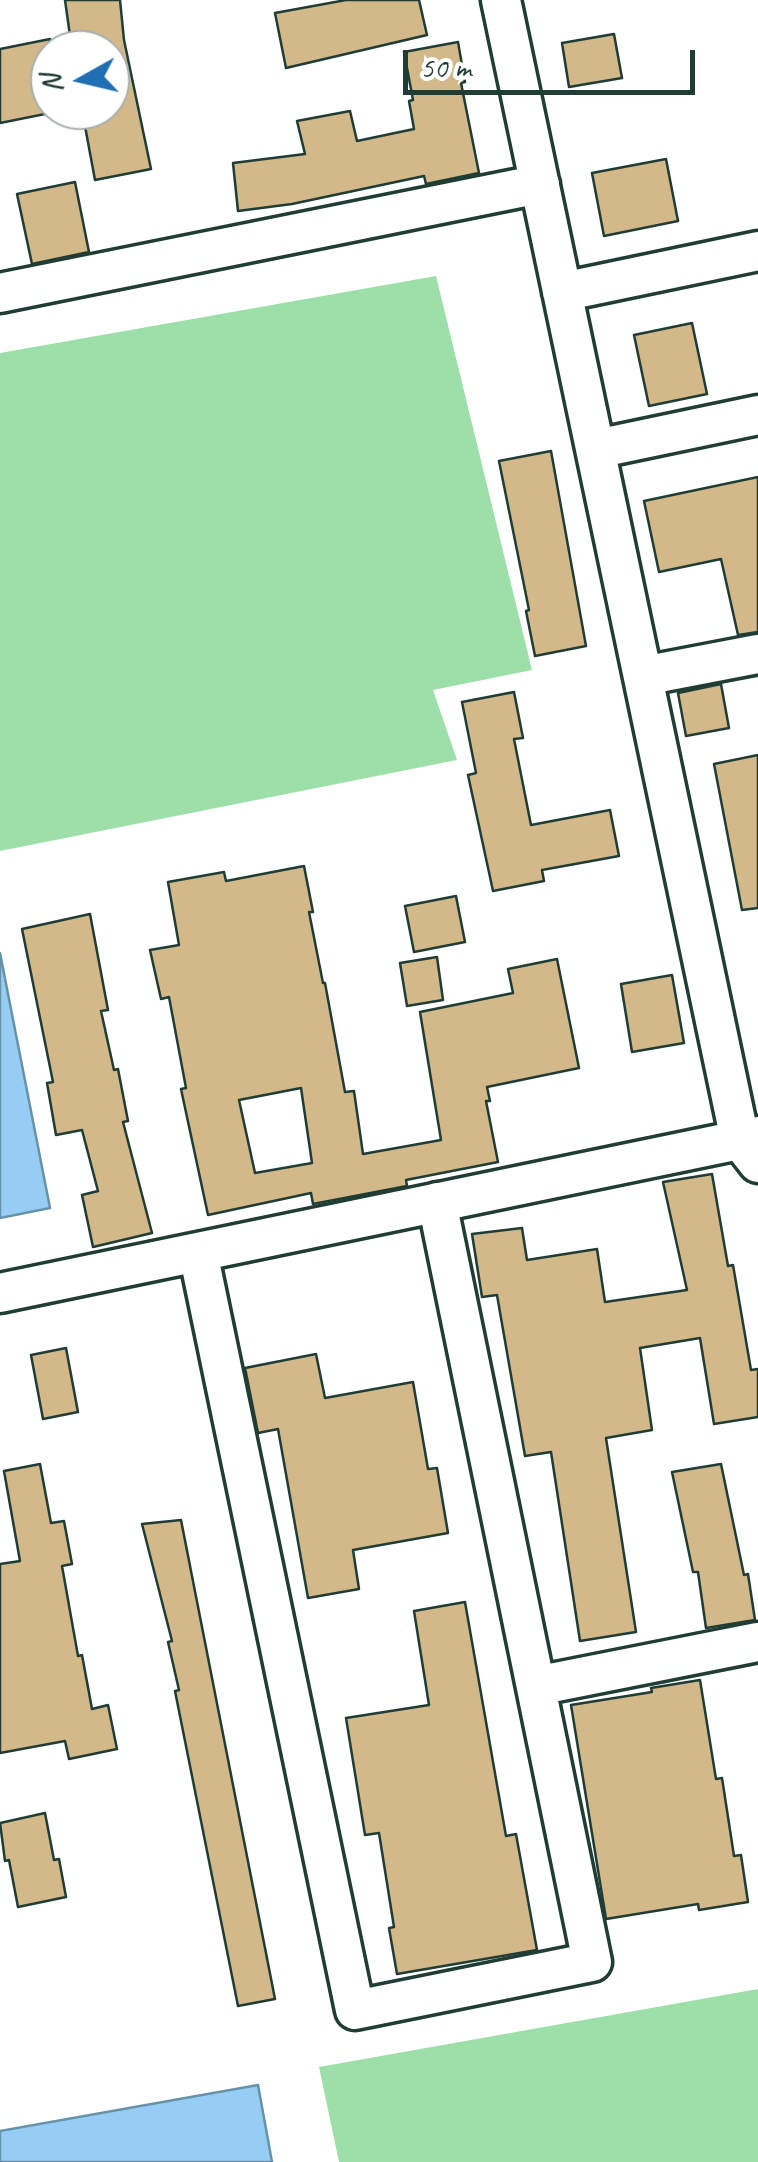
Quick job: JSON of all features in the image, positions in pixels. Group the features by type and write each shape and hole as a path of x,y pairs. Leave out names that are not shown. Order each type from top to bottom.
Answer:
{"street":[{"path":"0,1293 437,1202 752,1146 643,676 502,0"},
{"path":"0,292 540,184"},
{"path":"562,292 758,251"},
{"path":"596,450 758,416"},
{"path":"643,676 758,654"},
{"path":"198,1252 354,2010 592,1962 437,1202"},
{"path":"536,1686 758,1642"}],"green space":[{"path":"436,276 532,670 433,690 457,760 0,851 0,353"},
{"path":"758,1989 758,2162 339,2162 319,2067"}],"water":[{"path":"0,953 50,1208 0,1218"},
{"path":"258,2085 272,2162 0,2162 0,2131"}],"building":[{"path":"65,0 120,0 123,30 69,30"},
{"path":"346,0 419,0 427,35 286,68 275,13"},
{"path":"614,34 622,78 569,87 562,43"},
{"path":"458,42 465,82 461,83 479,173 426,184 424,176 292,204 238,211 233,163 305,154 297,121 350,111 357,141 414,129 404,52"},
{"path":"30,43 30,117 0,123 0,49"},
{"path":"130,69 151,169 95,180 86,130 130,130"},
{"path":"666,159 678,221 604,236 592,173"},
{"path":"75,182 89,252 32,264 17,194"},
{"path":"692,323 707,394 649,406 634,335"},
{"path":"551,451 586,646 535,656 499,461"},
{"path":"758,477 758,632 738,635 721,559 659,572 644,501"},
{"path":"721,684 729,728 686,736 678,693"},
{"path":"514,692 523,738 514,739 531,825 610,810 619,856 542,870 544,881 493,891 468,775 476,773 462,702"},
{"path":"758,755 758,908 742,910 714,764"},
{"path":"304,866 313,912 309,912 345,1092 354,1091 363,1154 441,1140 420,1012 513,993 508,969 557,959 579,1068 487,1087 490,1101 486,1101 498,1162 406,1180 407,1186 313,1204 311,1193 208,1215 181,1089 186,1088 169,997 161,999 150,950 179,945 168,882 224,872 226,881","holes":["301,1088 312,1163 255,1173 239,1100"]},
{"path":"456,896 465,942 414,952 405,906"},
{"path":"90,914 108,1010 101,1011 114,1070 118,1069 128,1121 123,1122 152,1233 93,1247 82,1195 98,1191 82,1130 56,1135 47,1083 53,1082 22,929"},
{"path":"437,957 443,1000 407,1006 400,963"},
{"path":"672,975 684,1043 632,1052 621,984"},
{"path":"712,1174 751,1370 758,1369 758,1417 714,1424 700,1338 640,1348 652,1430 606,1438 636,1632 580,1641 551,1452 525,1456 497,1295 482,1297 472,1234 522,1228 527,1260 597,1249 605,1302 687,1290 663,1182"},
{"path":"66,1348 78,1412 43,1419 31,1355"},
{"path":"316,1354 325,1398 413,1382 428,1469 437,1468 448,1533 353,1550 359,1589 308,1598 278,1429 258,1433 245,1368"},
{"path":"40,1464 51,1523 64,1521 72,1564 62,1566 92,1709 108,1705 117,1749 69,1759 65,1741 0,1753 0,1564 20,1561 4,1471"},
{"path":"721,1464 755,1620 706,1628 698,1572 693,1572 672,1472"},
{"path":"181,1520 275,1999 238,2006 175,1691 179,1690 168,1642 172,1641 142,1524"},
{"path":"465,1602 506,1836 516,1834 537,1950 397,1974 379,1833 365,1835 346,1718 429,1705 414,1611"},
{"path":"700,1680 716,1779 722,1778 734,1856 741,1855 748,1902 699,1910 698,1904 606,1919 571,1705"},
{"path":"45,1813 66,1897 18,1907 9,1860 5,1861 0,1823"}]}
